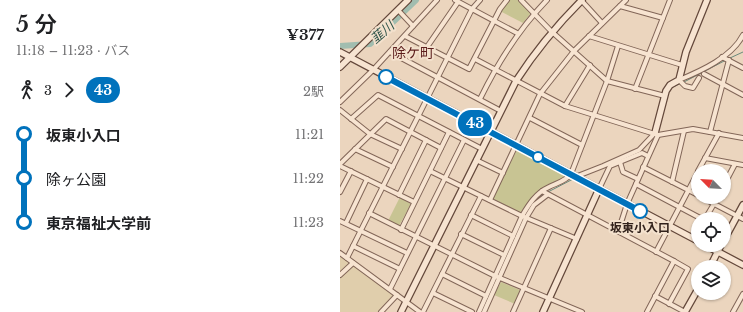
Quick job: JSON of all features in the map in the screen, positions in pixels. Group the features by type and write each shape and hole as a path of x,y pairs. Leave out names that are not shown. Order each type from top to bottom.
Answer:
{"street":[{"path":"340,67 408,0"},
{"path":"340,102 373,70 437,0"},
{"path":"347,258 472,9 480,0"},
{"path":"405,36 469,69 500,9 507,0"},
{"path":"521,0 552,31 607,81 665,96"},
{"path":"480,99 494,70 517,33 547,0"},
{"path":"401,312 516,81 534,52 581,0 602,23"},
{"path":"490,200 540,94 574,51 626,0"},
{"path":"635,89 670,0"},
{"path":"427,47 456,1 517,33"},
{"path":"679,80 682,65 705,1"},
{"path":"620,6 663,18"},
{"path":"398,10 414,26"},
{"path":"618,232 627,204 657,134 665,96 670,85 694,74 722,57 740,41 743,35"},
{"path":"589,36 682,65"},
{"path":"573,176 582,146 607,81 618,46"},
{"path":"390,52 501,111"},
{"path":"340,53 691,238"},
{"path":"722,57 743,68"},
{"path":"475,59 565,106 657,134 693,129 743,138"},
{"path":"710,132 729,60"},
{"path":"565,106 590,65"},
{"path":"704,74 743,95"},
{"path":"679,80 685,86 692,88 699,78"},
{"path":"352,119 378,95 482,149"},
{"path":"340,117 342,112 370,134 402,149"},
{"path":"530,118 582,146"},
{"path":"414,202 340,165 386,119 441,148"},
{"path":"672,182 684,131"},
{"path":"401,230 449,132"},
{"path":"702,164 719,133"},
{"path":"479,312 534,197 542,191 568,178 603,166 639,150 657,134"},
{"path":"399,195 426,140"},
{"path":"390,289 464,140"},
{"path":"355,149 393,167"},
{"path":"543,312 610,166 642,153 648,156"},
{"path":"705,158 743,165"},
{"path":"476,160 503,173"},
{"path":"620,162 624,172 638,179"},
{"path":"731,172 735,164"},
{"path":"643,167 691,192"},
{"path":"340,192 351,171"},
{"path":"430,171 524,217 577,239"},
{"path":"346,223 367,179"},
{"path":"636,184 691,213"},
{"path":"656,252 691,184"},
{"path":"542,191 688,269 669,304"},
{"path":"484,312 504,255 513,236 524,217 534,205 547,194"},
{"path":"340,253 406,302 422,312 481,196"},
{"path":"710,212 714,204 743,219"},
{"path":"731,227 743,205"},
{"path":"369,213 497,277 582,312"},
{"path":"471,215 513,236"},
{"path":"340,220 407,253"},
{"path":"512,312 550,228"},
{"path":"462,234 504,255"},
{"path":"353,246 400,269"},
{"path":"714,260 718,252 743,265"},
{"path":"647,312 674,261"},
{"path":"340,275 353,263"},
{"path":"442,274 486,296"},
{"path":"433,293 472,312"},
{"path":"733,312 743,294"},
{"path":"381,312 398,295"},
{"path":"655,296 685,312 692,300"}],"shaded area":[{"path":"509,0 518,0 531,13 523,23 500,11"},
{"path":"517,150 566,176 566,178 530,201 520,213 492,198"},
{"path":"400,197 411,204 399,226 388,221"},
{"path":"340,255 395,296 378,312 340,312"},
{"path":"501,282 520,290 515,304 494,295"}],"waterway":[{"name":"韮川","path":"340,46 370,44 416,0"},
{"path":"730,58 743,52"},
{"path":"684,82 726,60"},
{"path":"671,88 681,83"},
{"path":"641,151 646,146"},
{"path":"548,192 575,178"},
{"path":"534,203 543,194"},
{"path":"525,216 529,209"},
{"path":"499,273 514,239"},
{"path":"482,312 496,281"}],"bus line":[{"name":"43","path":"386,77 640,211"}],"place":[{"name":"坂東小入口","path":"640,211"}],"district":[{"name":"除ケ町","path":"413,53"}]}
